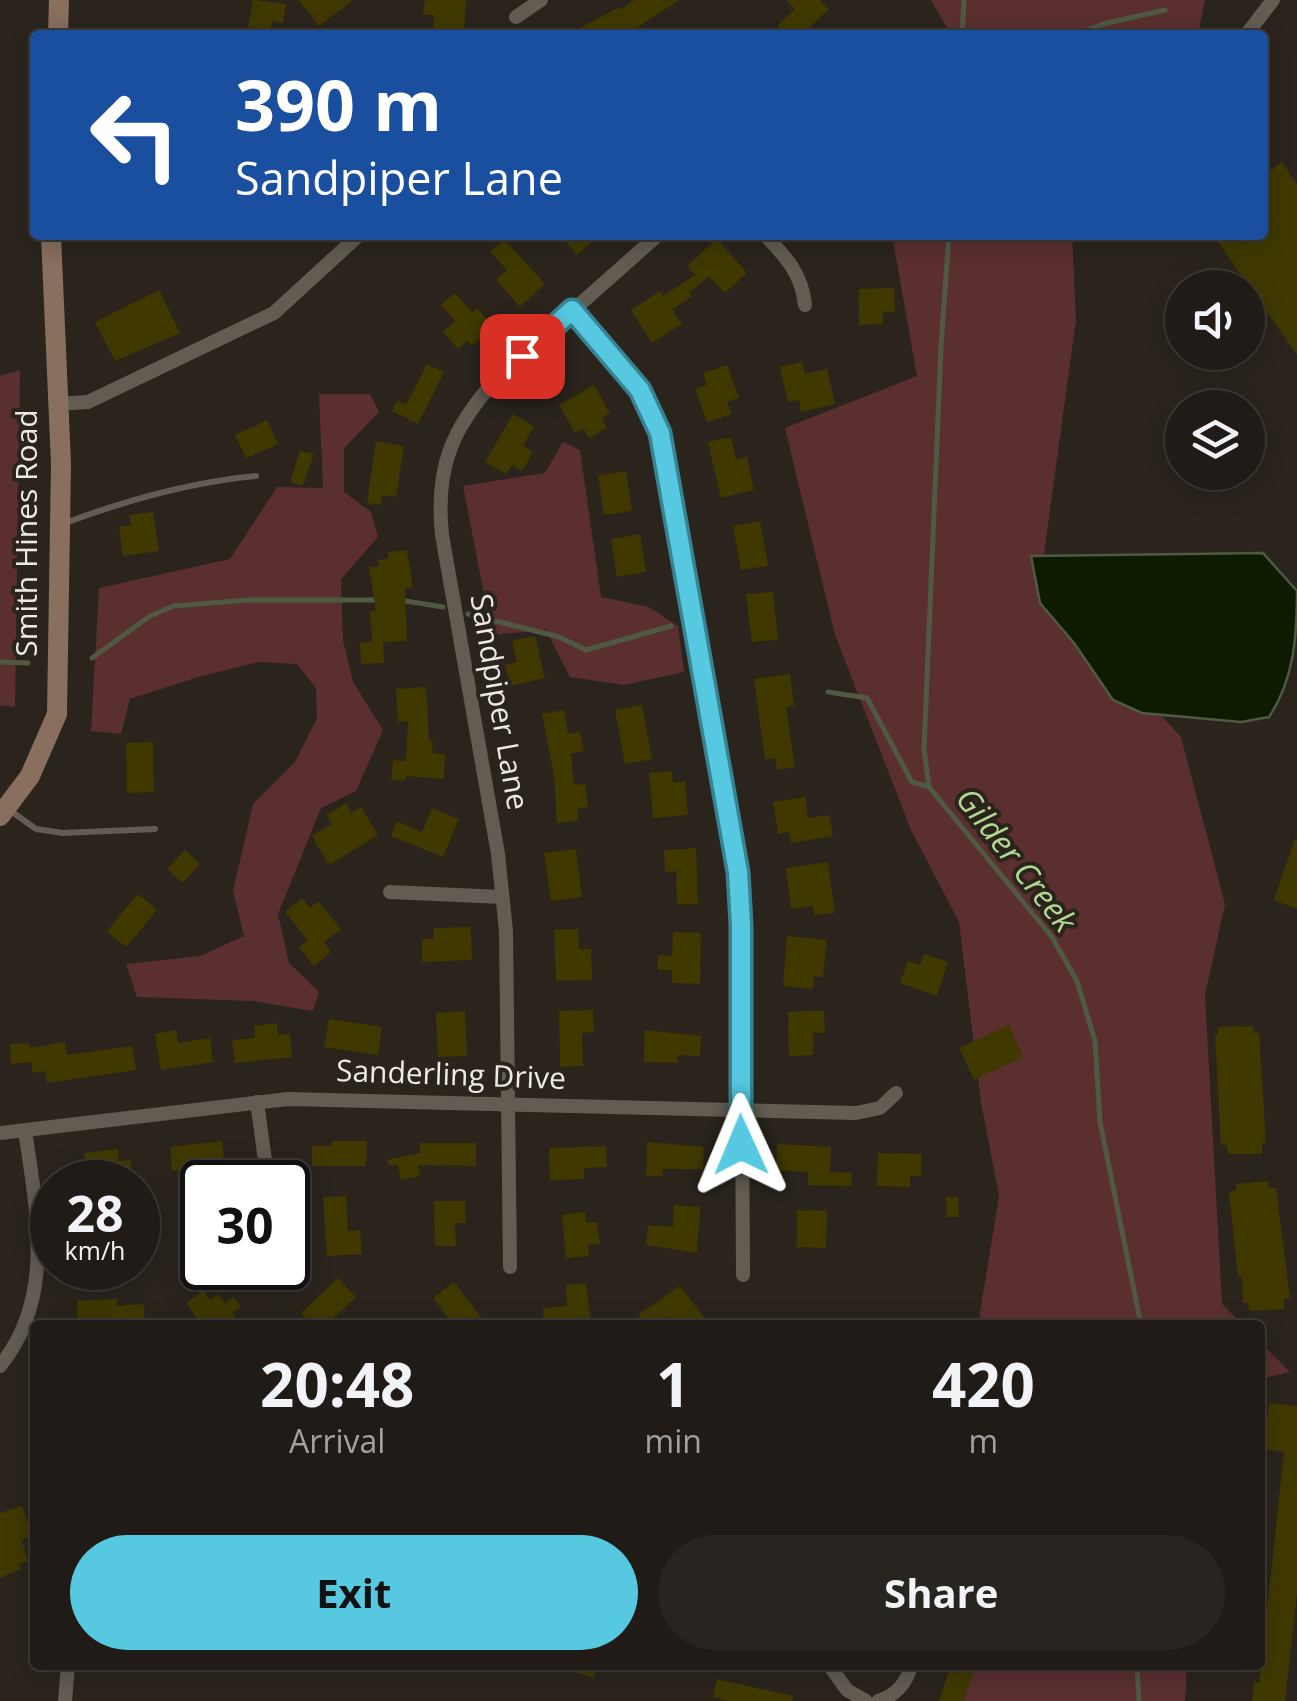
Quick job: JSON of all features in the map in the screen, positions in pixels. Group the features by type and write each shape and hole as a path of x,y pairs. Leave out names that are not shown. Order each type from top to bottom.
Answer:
{"street":[{"path":"58,30 59,0"},
{"path":"516,17 540,0"},
{"path":"1250,30 1273,0"},
{"name":"Smith Hines Road","path":"3,812 30,776 57,714 58,404 51,240"},
{"path":"58,404 88,402 274,314 353,240"},
{"name":"Sandpiper Lane","path":"510,1266 507,957 502,897 498,854 442,535 440,483 452,440 478,400 652,240"},
{"path":"770,240 791,262 803,284 806,305"},
{"path":"572,310 640,390 664,448 738,872 743,1275"},
{"path":"390,892 502,897"},
{"name":"Sanderling Drive","path":"0,1133 257,1102 316,1099 856,1113 880,1108 896,1093"},
{"path":"257,1102 265,1160"},
{"path":"0,1366 22,1335 36,1292 37,1235 25,1131"},
{"path":"65,1701 68,1670"},
{"path":"833,1670 847,1690 866,1701"},
{"path":"878,1701 892,1695 910,1670"}],"lane":[{"path":"59,526 108,507 212,480 256,476"},
{"path":"3,812 36,829 63,833 155,830"}],"shaded area":[{"path":"931,0 1205,0 1199,30 948,30"},
{"path":"893,240 1072,240 1076,320 1040,583 1181,737 1225,904 1205,995 1222,1304 1238,1320 979,1320 999,1196 981,1102 959,922 911,830 835,635 785,428 917,376"},
{"path":"20,370 15,707 0,705 0,376"},
{"path":"319,394 370,394 379,412 344,448 344,492 371,512 378,537 341,579 343,640 353,682 383,730 356,791 321,808 278,914 289,963 319,992 313,1011 253,1001 137,997 126,964 200,956 244,936 233,891 253,804 295,762 317,718 316,688 297,664 258,662 130,699 121,734 91,731 99,588 230,559 277,487 323,488"},
{"path":"563,442 580,450 601,597 649,607 678,626 684,672 624,685 570,677 546,630 492,635 463,486 545,473"},
{"path":"1263,553 1297,591 1295,641 1284,688 1269,717 1241,722 1142,713 1113,700 1074,643 1040,603 1031,556"},
{"path":"1265,1347 1290,1372 1265,1378"},
{"path":"961,1670 1187,1670 1185,1701 961,1701"}],"building":[{"path":"253,0 286,4 283,23 272,21 270,30 248,27"},
{"path":"299,0 353,0 319,26"},
{"path":"425,0 466,0 464,30 433,28 434,15 423,15"},
{"path":"634,0 679,0 634,30 576,30 619,7 621,10"},
{"path":"786,0 820,0 829,9 806,30 781,30 777,26 795,9"},
{"path":"1282,162 1297,184 1297,355 1265,309 1265,270 1238,270 1216,240 1268,240 1268,172"},
{"path":"505,240 545,284 520,307 496,280 507,270 490,252"},
{"path":"564,240 594,240 577,255"},
{"path":"718,240 747,273 725,293 709,276 689,293 692,297 672,309 682,324 652,343 631,310 660,291 663,296 695,275 687,266"},
{"path":"894,288 895,312 883,312 883,324 859,325 859,289"},
{"path":"159,290 180,333 115,361 95,322"},
{"path":"455,293 473,313 477,308 494,327 472,346 467,341 458,349 443,332 455,321 441,305"},
{"path":"802,362 805,374 827,369 835,404 801,412 799,400 788,402 780,367"},
{"path":"427,364 444,372 418,424 392,411 397,400 406,405"},
{"path":"727,365 739,398 727,402 731,414 707,422 695,389 707,385 703,373"},
{"path":"594,385 610,413 602,418 607,428 589,438 584,429 575,433 559,405"},
{"path":"513,414 534,426 523,446 533,452 522,471 512,465 506,474 485,462"},
{"path":"267,420 278,444 246,458 235,435"},
{"path":"731,437 736,460 747,457 754,490 721,498 708,442"},
{"path":"376,441 404,446 396,497 382,495 381,505 367,503"},
{"path":"300,451 314,454 303,486 290,482"},
{"path":"626,471 632,511 604,515 598,475"},
{"path":"153,512 159,551 123,556 119,527 131,525 129,515"},
{"path":"760,521 768,566 741,570 733,526"},
{"path":"640,534 646,572 617,577 611,539"},
{"path":"407,550 413,587 405,589 407,641 383,642 384,663 361,664 360,643 372,642 370,611 376,611 369,567 379,566 378,560 388,558 388,552"},
{"path":"773,592 778,640 752,642 746,594"},
{"path":"535,636 545,678 510,686 505,665 517,662 512,641"},
{"path":"790,674 794,706 786,707 795,767 777,770 775,758 765,760 754,679"},
{"path":"426,687 429,741 433,741 432,753 445,754 444,779 406,776 405,781 391,780 393,760 406,761 408,721 398,722 396,689"},
{"path":"642,705 652,759 625,764 615,710"},
{"path":"564,710 568,734 580,732 584,751 571,754 574,785 585,784 588,807 577,809 579,820 557,823 554,776 542,714"},
{"path":"153,742 154,792 127,793 126,743"},
{"path":"672,771 673,783 685,781 688,815 653,818 649,773"},
{"path":"805,797 808,818 829,815 833,836 791,843 789,832 778,834 773,802"},
{"path":"346,803 351,813 361,807 378,835 329,865 312,836 332,824 326,815"},
{"path":"432,808 459,819 443,857 391,836 397,821 422,832"},
{"path":"1297,839 1297,909 1274,900"},
{"path":"696,848 698,904 677,904 676,871 665,872 664,850"},
{"path":"576,849 582,897 551,901 544,853"},
{"path":"185,850 200,864 183,883 167,869"},
{"path":"828,862 835,913 814,915 813,906 791,909 786,868"},
{"path":"138,894 157,910 126,947 107,931"},
{"path":"302,898 310,908 318,901 341,929 324,942 331,952 314,966 299,947 308,940 285,912"},
{"path":"471,927 472,960 422,962 422,939 434,939 434,928"},
{"path":"578,929 579,949 591,949 592,980 556,981 554,930"},
{"path":"673,932 701,933 700,984 672,983 672,970 658,970 658,955 672,956"},
{"path":"787,936 827,940 823,977 814,976 813,989 783,986"},
{"path":"924,954 948,962 937,996 900,983 908,961 920,965"},
{"path":"593,1010 594,1032 582,1033 583,1066 560,1067 559,1011"},
{"path":"465,1011 467,1056 438,1057 436,1013"},
{"path":"824,1011 825,1033 813,1033 813,1055 789,1056 788,1012"},
{"path":"329,1019 382,1027 378,1055 324,1047"},
{"path":"277,1023 278,1035 290,1034 292,1057 235,1063 232,1040 255,1038 254,1026"},
{"path":"1009,1025 1023,1057 974,1080 959,1048"},
{"path":"1253,1026 1254,1033 1259,1033 1266,1142 1262,1143 1262,1154 1228,1154 1227,1145 1221,1145 1215,1035 1218,1027"},
{"path":"176,1030 178,1043 210,1038 213,1062 161,1070 155,1034"},
{"path":"645,1030 701,1036 700,1056 678,1055 677,1063 644,1062"},
{"path":"65,1042 67,1055 132,1046 136,1070 47,1083 45,1071 33,1073 31,1062 11,1064 10,1044 29,1043 29,1048"},
{"path":"222,1141 224,1160 180,1160 180,1170 172,1171 170,1147"},
{"path":"332,1141 367,1141 366,1166 312,1166 312,1146 332,1146"},
{"path":"647,1142 704,1147 703,1169 663,1169 663,1176 646,1176"},
{"path":"420,1143 476,1143 476,1166 418,1165 420,1176 401,1180 398,1165 388,1165 387,1160 420,1153"},
{"path":"777,1144 831,1147 830,1172 852,1173 851,1186 808,1185 808,1172 776,1170"},
{"path":"606,1146 607,1167 584,1168 584,1179 550,1180 549,1148"},
{"path":"118,1149 119,1160 85,1160 84,1153"},
{"path":"878,1153 922,1154 921,1176 910,1176 910,1187 877,1186"},
{"path":"1268,1181 1269,1188 1276,1188 1290,1298 1284,1299 1284,1309 1249,1311 1248,1303 1243,1303 1242,1277 1238,1277 1229,1192 1236,1190 1236,1184"},
{"path":"346,1196 348,1231 360,1230 362,1254 327,1256 323,1197"},
{"path":"946,1197 958,1197 959,1217 947,1217"},
{"path":"434,1201 465,1201 466,1223 455,1223 456,1246 435,1246"},
{"path":"674,1205 700,1207 697,1253 646,1245 648,1225 673,1227"},
{"path":"797,1210 827,1211 826,1248 797,1247"},
{"path":"585,1212 586,1223 597,1222 600,1244 588,1245 589,1256 566,1258 562,1215"},
{"path":"338,1278 356,1297 331,1320 307,1320 301,1313"},
{"path":"454,1282 483,1320 450,1320 433,1298"},
{"path":"586,1283 590,1320 544,1320 543,1308 567,1306 566,1285"},
{"path":"680,1286 706,1320 642,1320 638,1315"},
{"path":"203,1291 210,1300 218,1294 225,1303 234,1297 241,1307 232,1313 237,1320 198,1320 186,1303"},
{"path":"117,1299 117,1306 144,1304 145,1320 78,1320 77,1301"},
{"path":"1269,1403 1297,1406 1297,1593 1285,1701 1252,1701 1254,1682 1259,1683 1260,1670 1265,1670 1265,1628 1284,1452 1265,1449"},
{"path":"22,1506 30,1536 22,1540 28,1561 20,1564 21,1569 0,1578 0,1513"},
{"path":"568,1670 596,1670 594,1678"},
{"path":"949,1670 974,1670 964,1701 939,1701"},
{"path":"717,1679 793,1696 792,1701 729,1701 713,1697"}],"waterway":[{"name":"Gilder Creek","path":"962,30 964,0"},
{"path":"1087,30 1165,10"},
{"name":"Gilder Creek","path":"949,240 924,750 929,787 1052,937 1077,981 1095,1041 1100,1122 1140,1320"},
{"path":"92,658 150,616 174,606 248,600 378,600"},
{"path":"399,600 443,607"},
{"path":"468,614 559,637 586,650 671,626"},
{"path":"0,662 28,663"},
{"path":"828,692 867,698 912,782 929,787"},
{"name":"Gilder Creek","path":"1137,1670 1139,1701"}],"route":[{"path":"522,356 572,310 640,390 660,433 738,872 741,1145"}]}
